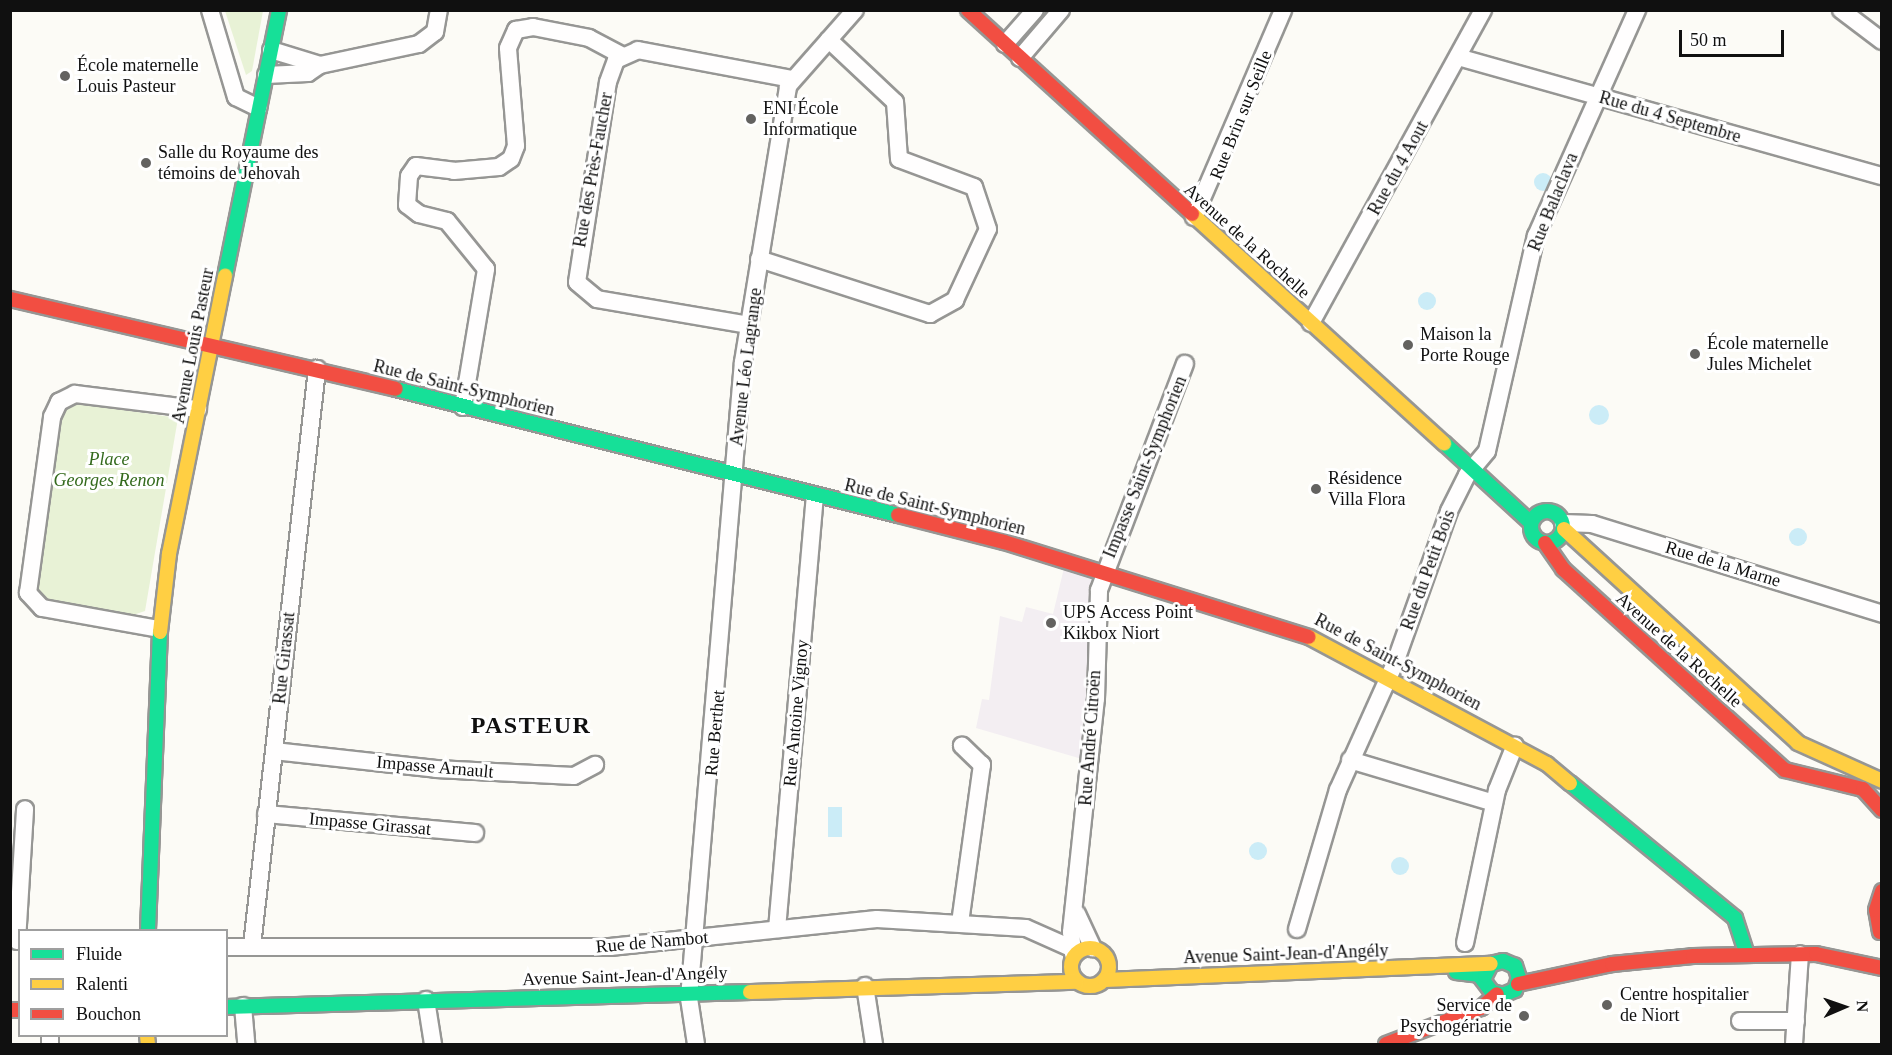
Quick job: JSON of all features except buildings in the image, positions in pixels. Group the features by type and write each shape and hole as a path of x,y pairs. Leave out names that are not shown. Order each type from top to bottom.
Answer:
{"main road":[{"name":"Avenue Louis Pasteur","path":"148,929 153,907 159,629 198,409 279,10"},
{"name":"Avenue de la Rochelle","path":"968,12 1500,494 1536,518"},
{"name":"Rue de Saint-Symphorien","path":"10,299 317,369 1104,569 1298,631 1389,675 1547,764 1735,918 1747,954"},
{"path":"1554,512 1563,526 1559,538 1545,543 1536,538 1536,518 1554,512"},
{"name":"Avenue de la Rochelle","path":"1563,526 1812,752 1881,781"},
{"name":"Avenue de la Rochelle","path":"1545,543 1563,569 1797,776"},
{"path":"1812,752 1797,776 1863,789 1881,810"},
{"path":"1881,891 1876,910 1881,932 1875,949 1881,968"},
{"name":"Avenue Louis Pasteur","path":"153,907 160,929"},
{"path":"1093,949 1108,960 1105,980 1091,987 1077,981 1072,957 1093,949"},
{"name":"Avenue Saint-Jean-d'Angély","path":"1835,957 1875,949"},
{"name":"Avenue Saint-Jean-d'Angély","path":"1412,968 1469,972 1490,987 1509,994 1518,978 1605,957 1800,954 1835,957 1881,968"},
{"name":"Avenue Saint-Jean-d'Angély","path":"1025,980 1072,957"},
{"name":"Avenue Saint-Jean-d'Angély","path":"1108,960 1161,976"},
{"name":"Avenue Saint-Jean-d'Angély","path":"1105,980 1161,976 1412,968 1491,964 1503,961 1518,978"},
{"path":"1386,1044 1473,1009 1490,987 1491,964"},
{"name":"Avenue Saint-Jean-d'Angély","path":"235,1007 1025,980 1077,981"}],"street":[{"path":"210,10 236,97 259,108"},
{"path":"266,75 308,73 320,65 428,40 439,10"},
{"path":"463,406 486,269 447,221 412,211 406,199 409,176 416,166 454,171 499,167 511,159 516,146 508,48 516,30 533,27 589,38 621,55 638,50 791,79 855,10"},
{"path":"1005,44 1035,10"},
{"path":"1020,58 1061,10"},
{"name":"Rue Brin sur Seille","path":"1194,217 1283,10"},
{"name":"Rue du 4 Aout","path":"1311,323 1483,10"},
{"name":"Rue Balaclava","path":"1472,468 1487,451 1536,236 1596,97 1637,10"},
{"path":"1841,10 1881,41"},
{"name":"Avenue Léo Lagrange","path":"759,259 930,314 955,300 988,229 974,188 899,159 895,102 829,40"},
{"path":"271,50 320,65"},
{"name":"Rue des Près-Faucher","path":"621,55 608,82 578,282 597,299 749,325"},
{"name":"Rue du 4 Septembre","path":"1458,57 1881,177"},
{"name":"Avenue Léo Lagrange","path":"734,474 749,325 791,79"},
{"name":"Impasse Saint-Symphorien","path":"1104,569 1185,364"},
{"name":"Rue Girassat","path":"252,946 317,369"},
{"path":"159,629 42,608 28,593 52,417 59,402 75,394 198,409"},
{"name":"Rue du Petit Bois","path":"1297,928 1350,760 1389,675 1449,511 1472,468"},
{"name":"Rue Berthet","path":"696,1044 691,992 734,474"},
{"name":"Rue Antoine Vignoy","path":"777,928 815,497"},
{"name":"Rue de la Marne","path":"1563,526 1592,524 1881,614"},
{"name":"Rue André Citroën","path":"1072,957 1104,569"},
{"path":"1466,943 1494,803 1515,745"},
{"path":"960,923 982,765 962,746"},
{"name":"Impasse Arnault","path":"274,751 574,776 595,765"},
{"path":"1350,760 1494,803"},
{"path":"1863,789 1881,790"},
{"path":"16,940 25,809"},
{"name":"Impasse Girassat","path":"266,814 475,833"},
{"name":"Rue André Citroën","path":"1076,908 1080,930 1093,949"},
{"name":"Rue de Nambot","path":"228,947 610,947 877,919 1026,928 1072,957"},
{"path":"1794,1044 1800,954"},
{"path":"865,986 874,1044"},
{"path":"426,1000 433,1044"},
{"path":"235,1007 246,1044"},
{"path":"1740,1021 1796,1021"}],"shaded area":[{"path":"1064,568 1094,577 1082,759 976,728 982,699 989,700 1000,616 1022,622 1026,607 1053,614"}],"green space":[{"path":"225,11 263,11 252,71 246,75"},
{"name":"Place Georges Renon","path":"76,403 178,418 145,611 130,616 40,600 32,585 57,424 62,411"}],"water":[{"path":"1543,173 1549,176 1552,182 1549,188 1543,191 1537,188 1534,182 1537,176"},
{"path":"1427,292 1433,295 1436,301 1433,307 1427,310 1421,307 1418,301 1421,295"},
{"path":"1595,405 1603,405 1609,411 1609,419 1603,425 1595,425 1589,419 1589,411"},
{"path":"1798,528 1804,531 1807,537 1804,543 1798,546 1792,543 1789,537 1792,531"},
{"path":"828,807 842,807 842,837 828,837"},
{"path":"1258,842 1264,845 1267,851 1264,857 1258,860 1252,857 1249,851 1252,845"},
{"path":"1400,857 1406,860 1409,866 1406,872 1400,875 1394,872 1391,866 1394,860"}],"traffic: fast":[{"path":"225,276 279,10"},
{"path":"396,389 898,515"},
{"path":"1444,443 1531,523"},
{"path":"1547,511 1558,516 1563,527 1558,538 1547,543 1536,538 1531,527 1536,516 1547,511"},
{"path":"148,929 160,632"},
{"path":"1570,783 1735,918 1747,954"},
{"path":"1456,972 1479,975 1492,992 1503,995 1515,990 1519,978 1515,966 1503,961 1491,964 1485,976"},
{"path":"228,1007 750,992"}],"traffic: slow":[{"path":"1192,214 1444,443"},
{"path":"160,632 169,554 225,276"},
{"path":"1564,529 1798,743 1882,781"},
{"path":"1309,637 1547,764 1570,783"},
{"path":"1090,948 1103,954 1109,967 1103,980 1090,986 1077,980 1071,967 1077,954 1090,948"},
{"path":"1105,980 1491,964"},
{"path":"750,992 1077,982"},
{"path":"147,1037 148,1044"}],"traffic: jam":[{"path":"968,10 1192,214"},
{"path":"10,299 396,389"},
{"path":"898,515 1004,542 1309,637"},
{"path":"1545,543 1563,569 1785,770 1863,789 1882,810"},
{"path":"1880,932 1876,910 1882,891"},
{"path":"1518,984 1612,964 1693,956 1816,954 1882,968"},
{"path":"1386,1044 1481,1008 1497,994"},
{"path":"10,1010 18,1010"}],"place":[{"name":"École maternelle Louis Pasteur","path":"65,76"},
{"name":"ENI École Informatique","path":"751,119"},
{"name":"Salle du Royaume des témoins de Jehovah","path":"146,163"},
{"name":"Maison la Porte Rouge","path":"1408,345"},
{"name":"École maternelle Jules Michelet","path":"1695,354"},
{"name":"Résidence Villa Flora","path":"1316,489"},
{"name":"UPS Access Point Kikbox Niort","path":"1051,623"},
{"name":"Centre hospitalier de Niort","path":"1607,1005"},
{"name":"Service de Psychogériatrie","path":"1524,1016"}],"district":[{"name":"PASTEUR","path":"531,726"}]}
